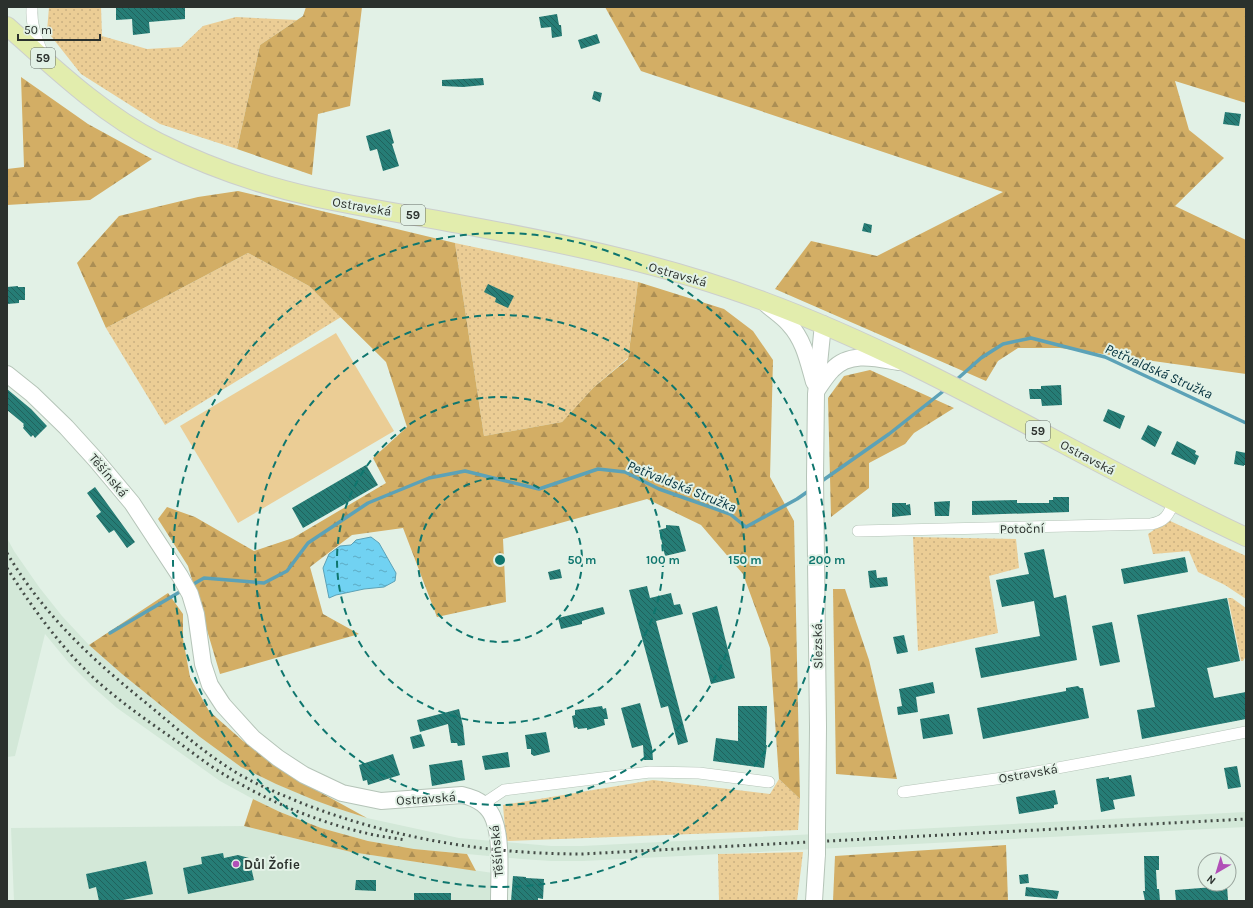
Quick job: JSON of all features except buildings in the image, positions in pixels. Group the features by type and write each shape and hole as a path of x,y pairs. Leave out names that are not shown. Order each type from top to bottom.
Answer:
{"main road":[{"name":"Ostravská","path":"7,26 102,106 136,130 189,157 232,174 316,197 463,224 596,251 692,276 762,300 823,324"},
{"name":"59","path":"823,324 910,364"},
{"name":"Ostravská","path":"910,364 1174,502 1242,532"}],"street":[{"path":"32,7 31,19 35,36 46,60"},
{"path":"762,300 789,323 799,336 806,352 816,392"},
{"name":"Slezská","path":"814,901 817,854 818,727 816,392 823,324"},
{"path":"816,392 833,369 840,363 854,358 865,357 910,364"},
{"name":"Těšínská","path":"7,374 32,394 66,427 132,503 180,576 190,594"},
{"name":"Potoční","path":"858,531 1151,524 1160,522 1168,516 1174,502"},
{"name":"Ostravská","path":"190,594 196,614 203,664 210,685 223,705 253,738 278,758 342,794 381,801 462,795 472,797 483,804"},
{"name":"Ostravská","path":"903,792 1003,778 1246,732"},
{"path":"483,804 504,790 650,772 699,774 769,782"},
{"name":"Těšínská","path":"483,804 489,810 494,820 497,832 499,849 499,901"}],"shaded area":[{"path":"49,7 101,7 102,36 147,49 181,47 203,26 236,17 297,20 260,45 237,149 160,124 81,74 47,31"},
{"path":"455,243 638,282 628,358 594,387 562,422 484,436"},
{"path":"248,253 309,286 341,317 165,425 106,328"},
{"path":"336,333 394,431 238,523 180,426"},
{"path":"1168,520 1246,556 1246,599 1225,585 1198,572 1189,551 1153,554 1148,534"},
{"path":"913,537 1016,539 1019,568 989,576 998,633 918,651"},
{"path":"7,538 14,551 39,587 62,616 89,645 122,674 200,737 241,767 276,784 336,808 367,818 459,838 551,846 582,846 1246,812 1246,827 583,861 522,859 414,849 368,841 321,828 280,812 220,781 117,708 69,663 45,634 15,756 7,757"},
{"path":"1228,598 1232,598 1246,608 1246,656 1243,661 1241,661"},
{"path":"779,779 800,799 798,830 506,841 503,805 653,780 770,794"},
{"path":"244,826 351,852 493,873 493,901 14,901 11,828"},
{"path":"803,852 797,901 719,901 718,854"}],"green space":[{"path":"306,7 362,7 350,106 318,114 312,175 237,149 260,45 303,16"},
{"path":"605,7 1246,7 1246,103 1175,81 1189,130 1224,158 1175,206 1246,240 1246,374 1060,348 1018,348 998,361 986,381 775,289 811,241 877,256 1003,192 641,71"},
{"path":"21,77 88,124 152,159 90,200 7,205 7,169 24,167"},
{"path":"238,191 455,243 484,436 562,422 594,387 628,359 638,282 724,309 753,331 773,360 770,477 794,521 800,799 779,779 770,648 743,574 701,525 647,499 503,539 506,602 437,617 403,528 352,535 310,567 323,614 359,634 220,674 188,566 158,519 167,507 195,517 254,551 293,538 386,483 373,458 407,427 386,362 309,286 248,253 106,328 77,263 119,216 198,197"},
{"path":"870,370 954,408 914,433 905,444 869,463 869,488 831,517 828,398 844,376"},
{"path":"833,589 845,589 869,660 897,779 836,774"},
{"path":"168,593 183,614 183,639 190,677 209,711 243,741 305,784 367,818 314,800 241,767 200,737 122,674 89,645"},
{"path":"253,799 280,812 321,828 368,841 414,849 467,854 476,871 351,852 244,826"},
{"path":"1006,845 1008,901 833,901 835,856"}],"water":[{"path":"371,537 379,543 396,573 395,581 384,587 364,589 329,598 323,568 329,554 340,546 351,545 356,540"}],"waterway":[{"name":"Petřvaldská Stružka","path":"955,381 981,358 1003,344 1031,338 1105,357 1246,423"},
{"name":"Petřvaldská Stružka","path":"819,483 889,434 946,389"},
{"name":"Petřvaldská Stružka","path":"190,586 204,578 264,583 287,571 308,543 368,503 429,478 465,471 539,489 598,469 625,472 659,489 730,514 746,527 797,499 810,490"},
{"name":"Petřvaldská Stružka","path":"110,633 183,590"}],"railway":[{"path":"7,553 50,613 84,649 102,666 187,737 224,765 268,789 333,815 438,842 510,851 582,854 1246,819"},
{"path":"7,568 27,598 60,642 98,682 126,705 212,767 259,794 314,818 370,834 406,840"}],"place":[{"name":"Důl Žofie","path":"236,864"}]}
